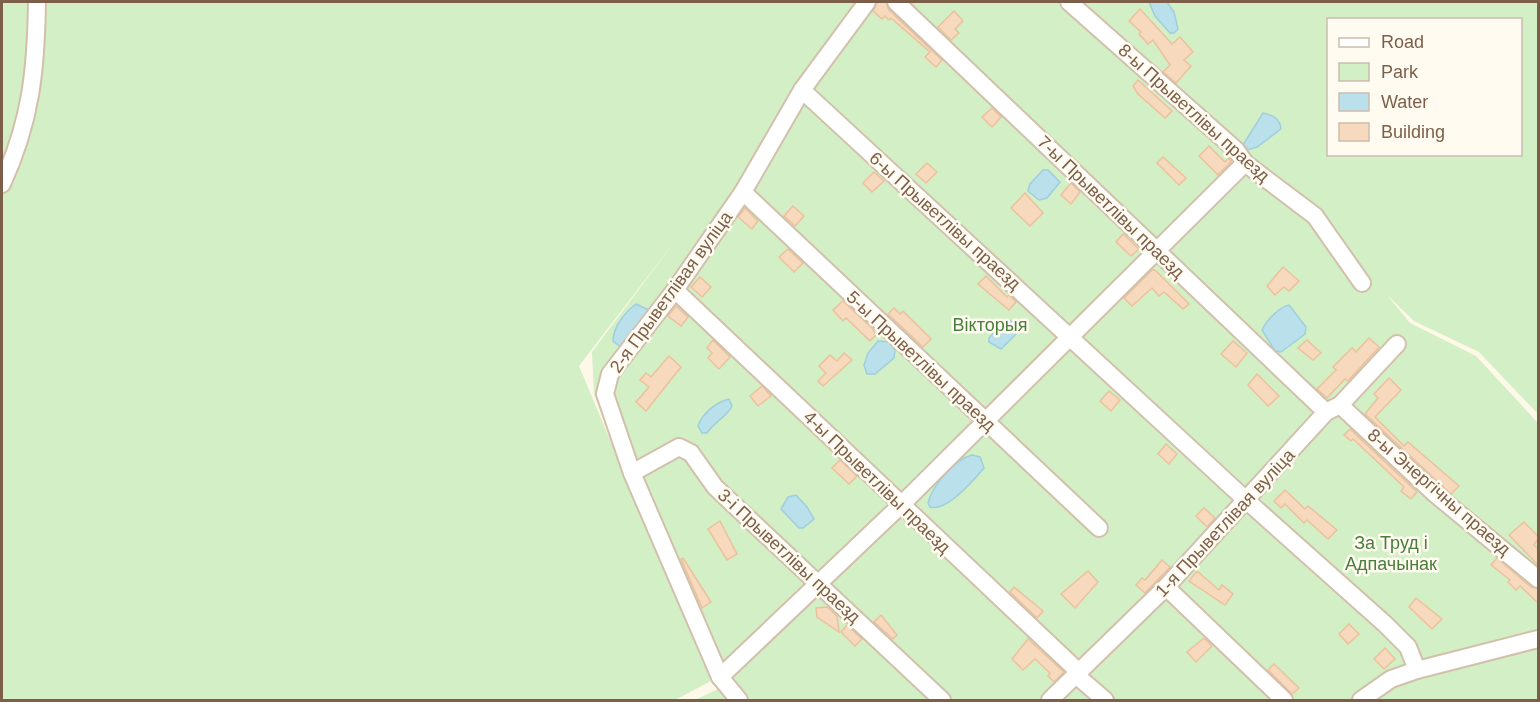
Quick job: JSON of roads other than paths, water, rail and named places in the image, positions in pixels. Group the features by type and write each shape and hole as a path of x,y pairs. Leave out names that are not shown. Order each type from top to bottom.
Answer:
{"street":[{"path":"2,184 19,148 36,69 37,2"},
{"name":"2-я Прыветлівая вуліца","path":"739,700 720,677 632,473 605,394 610,374 675,290 743,192 802,90 867,2"},
{"name":"7-ы Прыветлівы праезд","path":"896,2 1157,252 1333,409"},
{"name":"8-ы Прыветлівы праезд","path":"1069,2 1236,150 1245,163 1315,216 1362,283"},
{"name":"6-ы Прыветлівы праезд","path":"802,90 1246,500 1385,624 1408,647 1417,670"},
{"path":"720,677 901,505 983,420 1072,337 1245,163"},
{"name":"5-ы Прыветлівы праезд","path":"743,192 1099,528"},
{"name":"4-ы Прыветлівы праезд","path":"675,290 1105,700"},
{"name":"1-я Прыветлівая вуліца","path":"1050,700 1166,587 1246,500 1397,344"},
{"name":"8-ы Энергічны праезд","path":"1333,409 1539,579"},
{"name":"3-і Прыветлівы праезд","path":"632,473 679,447 691,453 715,487 942,700"},
{"path":"1166,587 1284,700"},
{"path":"1361,700 1391,679 1417,670 1539,639"}],"water":[{"path":"1149,2 1167,2 1174,12 1178,29 1174,33 1170,33 1155,16"},
{"path":"1263,113 1275,118 1281,129 1257,147 1248,150 1243,145"},
{"path":"1043,170 1048,170 1060,182 1047,198 1039,200 1028,191 1030,184"},
{"path":"636,304 647,309 646,317 621,347 613,341 615,330 628,311"},
{"path":"1289,305 1306,327 1305,334 1281,352 1275,351 1262,330 1273,315"},
{"path":"1010,320 1019,331 1001,349 989,342 989,338 1004,321"},
{"path":"878,341 889,342 895,350 894,358 875,374 867,374 864,365 868,353"},
{"path":"729,399 732,406 730,410 707,433 702,433 698,426 706,413"},
{"path":"972,455 980,457 984,468 952,500 944,505 930,507 928,503 930,496 939,481 952,467"},
{"path":"796,495 814,519 803,528 799,528 781,509 788,497"}],"park label":[{"name":"Вікторыя","path":"990,325"},
{"name":"За Труд і Адпачынак","path":"1391,553"}]}
